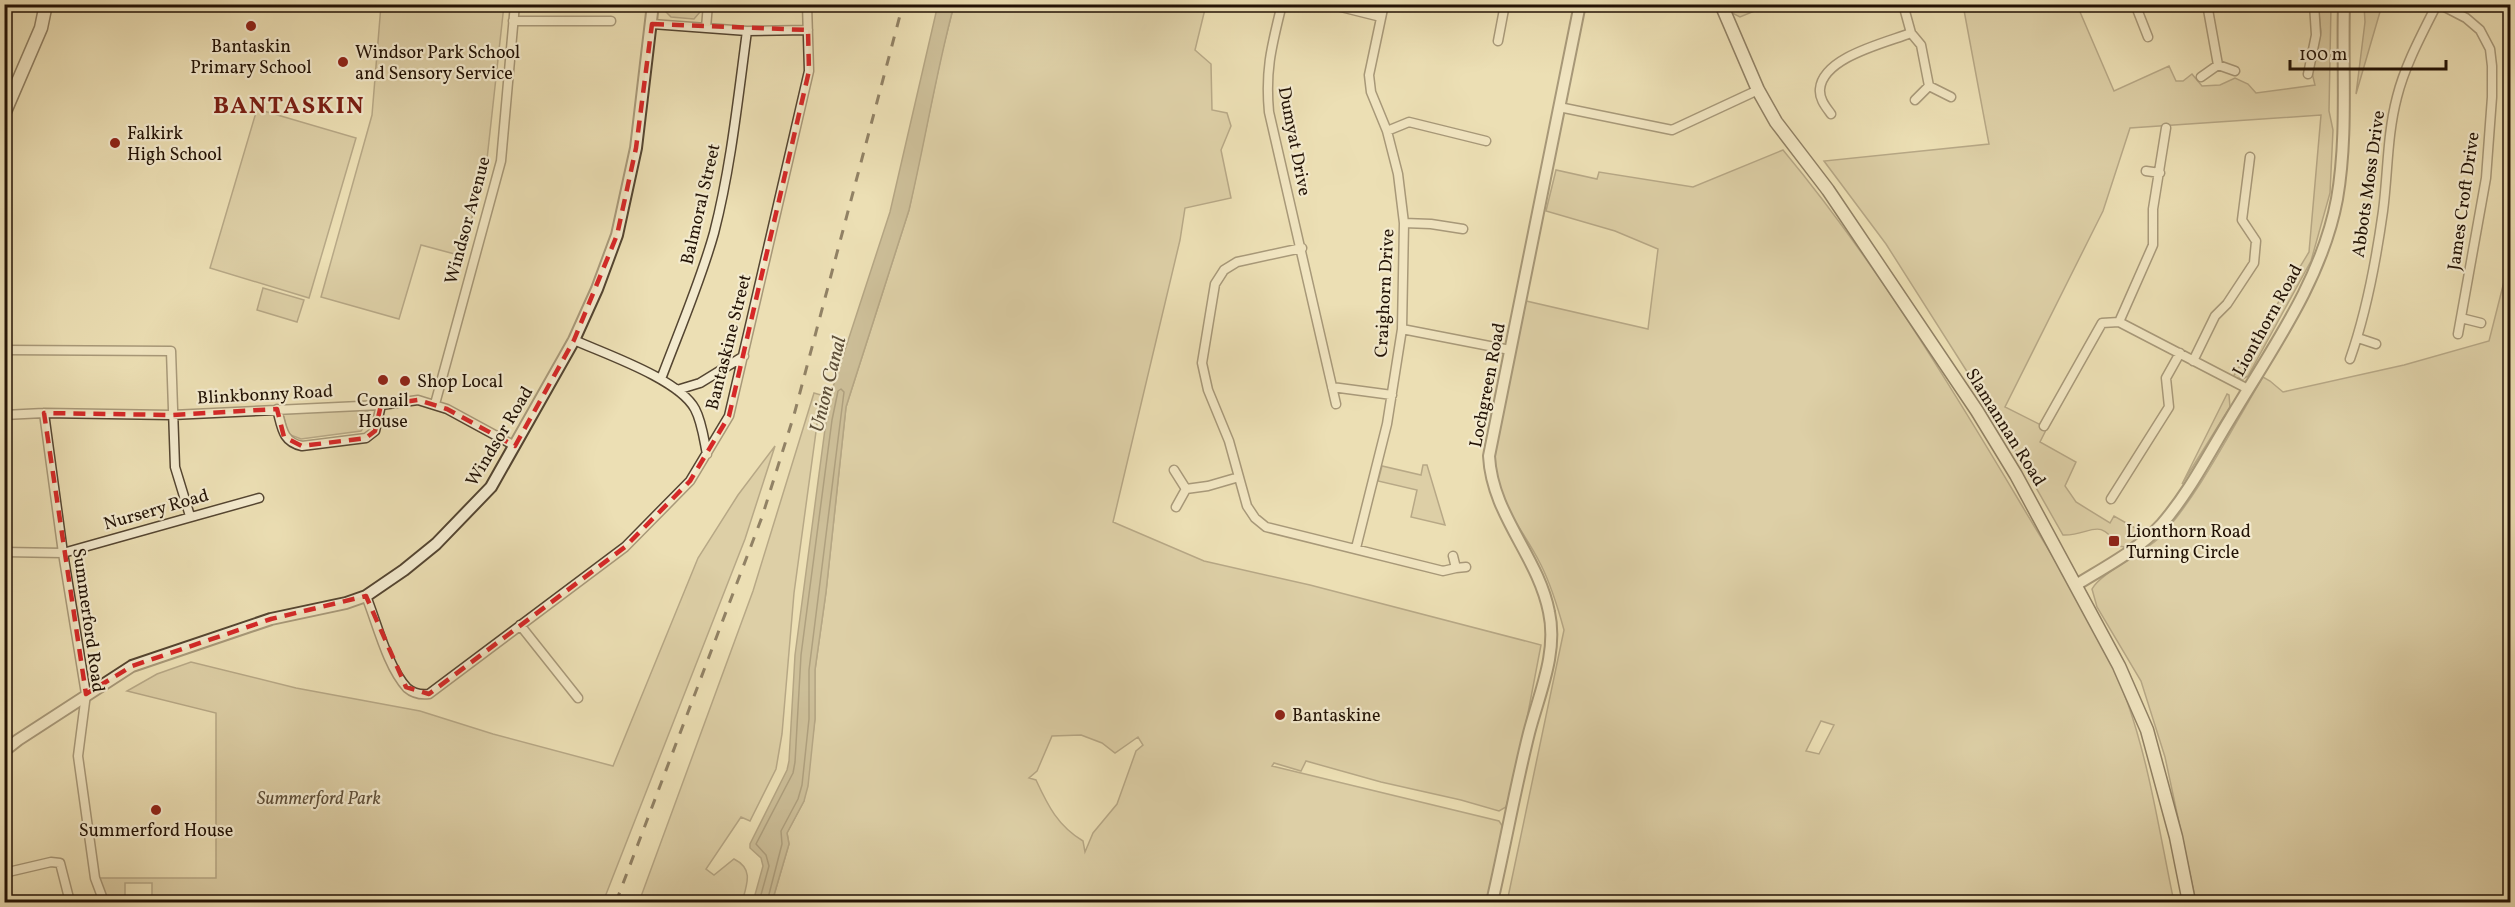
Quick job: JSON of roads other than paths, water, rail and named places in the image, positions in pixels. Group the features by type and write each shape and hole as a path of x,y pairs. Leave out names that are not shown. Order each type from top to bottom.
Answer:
{"main road":[{"path":"4,114 41,28 46,4"},
{"name":"Slamannan Road","path":"1721,4 1758,90 1776,122 1828,190 1977,411 2016,475 2119,666 2147,730 2176,837 2189,903"}],"street":[{"name":"Windsor Avenue","path":"435,404 501,161 514,4"},
{"name":"Windsor Road","path":"4,751 86,694 132,666 271,620 346,603 366,596 436,544 491,487 574,340 597,289 616,236 628,193 636,148 653,4"},
{"path":"706,28 708,4"},
{"name":"Bantaskine Street","path":"366,596 389,657 406,687 420,695 429,694 625,547 690,481 729,416 744,356 809,71 807,4"},
{"name":"Dumyat Drive","path":"1282,4 1269,56 1266,83 1269,112 1336,404"},
{"path":"1329,4 1381,17"},
{"name":"Craighorn Drive","path":"1356,548 1387,424 1402,329 1404,223 1398,174 1387,131 1371,92 1369,75 1384,4"},
{"path":"1498,41 1505,4"},
{"name":"Lochgreen Road","path":"1492,903 1529,734 1551,651 1552,632 1550,613 1539,578 1515,537 1497,498 1490,476 1490,456 1580,4"},
{"path":"1903,4 1911,33 1921,45 1929,86"},
{"path":"2135,4 2148,37"},
{"path":"2207,4 2218,65"},
{"path":"2308,74 2316,35 2314,4"},
{"name":"Lionthorn Road","path":"2076,585 2136,547 2160,526 2183,497 2292,316 2315,271 2337,201 2341,166 2344,4"},
{"name":"James Croft Drive","path":"2438,4 2466,18 2480,30 2490,50 2492,66 2486,178 2458,334"},
{"name":"Abbots Moss Drive","path":"2350,359 2363,322 2383,211 2390,128 2397,95 2415,48 2438,4"},
{"path":"513,21 611,21"},
{"path":"652,24 747,31 808,30"},
{"name":"Balmoral Street","path":"661,379 693,296 713,235 727,177 747,31"},
{"path":"1831,114 1822,101 1820,89 1827,70 1846,58 1911,33"},
{"path":"2218,65 2235,71"},
{"path":"2201,77 2218,65"},
{"path":"1929,86 1950,97"},
{"path":"1915,100 1929,86"},
{"path":"1559,107 1672,130 1758,90"},
{"path":"1387,131 1409,122 1486,141"},
{"path":"2119,322 2153,245 2153,209 2166,128"},
{"path":"2193,361 2215,316 2227,304 2254,263 2256,241 2242,220 2250,157"},
{"path":"2146,171 2160,173"},
{"path":"1404,223 1463,229"},
{"path":"1302,248 1237,262 1224,270 1215,284 1203,363 1208,390 1229,441 1247,506 1255,518 1266,527 1443,571 1466,567"},
{"path":"2461,318 2481,322"},
{"path":"2044,426 2102,323 2119,322 2248,390"},
{"path":"1402,329 1510,350"},
{"path":"2358,338 2376,344"},
{"path":"574,340 661,379 677,390 695,408 707,454"},
{"path":"4,350 171,351 175,467 190,516"},
{"path":"2111,499 2169,407 2166,378 2180,353"},
{"path":"677,390 700,383 744,356"},
{"path":"1332,387 1392,395"},
{"name":"Blinkbonny Road","path":"4,415 44,413 172,415 381,405 418,400 435,404 515,446"},
{"path":"277,409 284,436 292,444 302,447 366,438 375,431 381,405"},
{"name":"Summerford Road","path":"44,413 63,553 86,694 78,756 95,878 104,903"},
{"path":"1174,470 1186,489"},
{"path":"1186,489 1208,486 1239,477"},
{"path":"1176,507 1186,489"},
{"name":"Nursery Road","path":"4,552 63,553 259,498"},
{"path":"1453,556 1456,568"},
{"path":"520,625 578,698"},
{"path":"4,873 51,862 60,863 70,903"}],"water":[{"path":"938,4 954,5 909,210 846,407 815,670 815,719 808,786 804,801 787,833 789,844 772,902 753,902 763,866 761,858 750,848 750,844 787,770 789,761 795,655 829,399 890,212"}],"waterway":[{"path":"2510,277 2505,308 2510,375"}],"railway":[{"path":"616,902 762,517 794,415 903,4"}],"place":[{"name":"Bantaskin Primary School","path":"251,26"},
{"name":"Windsor Park School and Sensory Service","path":"343,62"},
{"name":"Falkirk High School","path":"115,143"},
{"name":"Conail House","path":"383,380"},
{"name":"Shop Local","path":"405,381"},
{"name":"Lionthorn Road Turning Circle","path":"2114,541"},
{"name":"Bantaskine","path":"1280,715"},
{"name":"Summerford House","path":"156,810"}],"district":[{"name":"BANTASKIN","path":"289,105"}],"water label":[{"name":"Union Canal","path":"827,384"}],"park label":[{"name":"Summerford Park","path":"319,798"}]}
